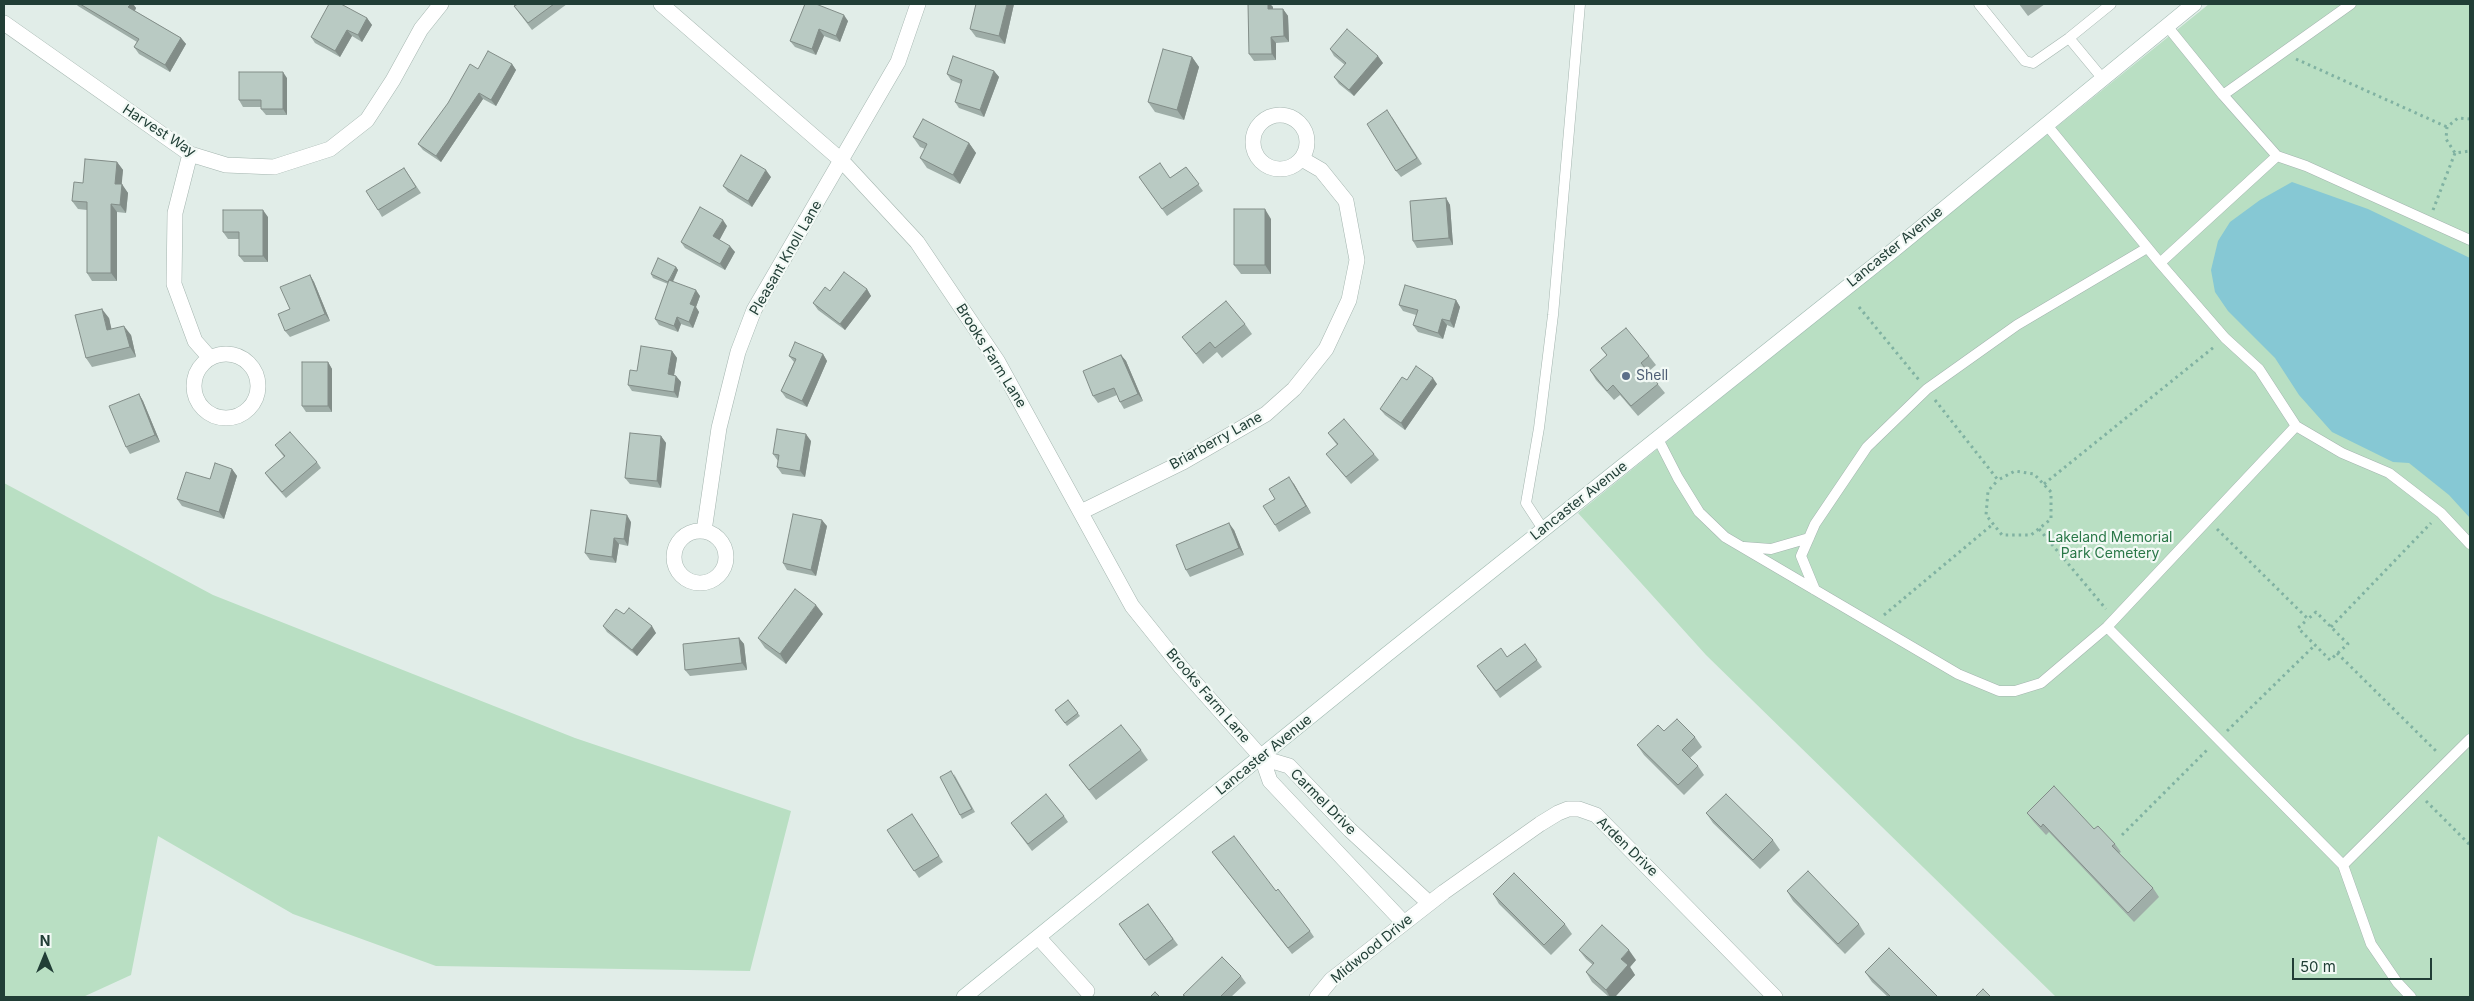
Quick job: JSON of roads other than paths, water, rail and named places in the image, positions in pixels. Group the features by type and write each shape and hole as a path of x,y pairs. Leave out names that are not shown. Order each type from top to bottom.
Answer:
{"street":[{"name":"Harvest Way","path":"4,23 190,154 226,165 274,167 330,150 366,120 393,80 421,29 441,4"},
{"name":"Brooks Farm Lane","path":"661,4 842,161 922,250 998,362 1132,606 1181,667 1262,758"},
{"name":"Pleasant Knoll Lane","path":"704,531 719,428 738,352 754,310 898,62 918,4"},
{"name":"Lancaster Avenue","path":"964,997 1543,529 1658,439 1799,323 1890,253 2194,4"},
{"path":"190,154 175,213 174,284 195,341 210,358"},
{"name":"Briarberry Lane","path":"1081,512 1183,462 1266,414 1294,389 1326,349 1349,300 1357,260 1346,201 1321,170 1302,159"},
{"path":"220,354 241,358 256,373 257,394 253,404 236,417 225,419 215,417 198,404 194,394 196,373 210,358 220,354"},
{"name":"Carmel Drive","path":"1262,758 1289,766 1350,830 1430,903"},
{"name":"Carmel Drive","path":"1262,758 1270,780 1404,923"},
{"name":"Arden Drive","path":"1430,903 1552,816 1568,809 1579,809 1596,816 1775,997"},
{"name":"Midwood Drive","path":"1317,997 1331,980 1430,903"},
{"path":"1038,938 1087,991"}],"lane":[{"path":"1543,529 1526,503 1539,428 1553,315 1580,4"},
{"path":"1979,4 2025,61 2034,63 2069,38 2110,4"},
{"path":"2223,95 2351,4"},
{"path":"2167,26 2223,95 2277,156 2306,166 2470,240"},
{"path":"2069,38 2103,79"},
{"path":"2046,124 2147,248 2225,338 2259,369 2296,426 2342,453 2390,473 2442,513 2470,544"},
{"path":"2160,263 2277,156"},
{"path":"1815,590 1802,556 1815,524 1867,447 1926,389 2017,326 2147,248"},
{"path":"1658,439 1678,478 1699,512 1725,537 1958,674 1999,691 2015,691 2041,683 2107,627 2296,426"},
{"path":"1741,546 1772,550 1809,538"},
{"path":"2107,627 2343,865 2371,944 2397,982 2411,997"},
{"path":"2343,865 2470,739"}],"water":[{"path":"2292,182 2368,209 2470,258 2470,518 2449,495 2409,463 2393,462 2332,432 2299,395 2275,358 2228,311 2215,292 2211,270 2218,241 2230,222 2260,200"}],"place":[{"name":"Shell","path":"1626,376"}],"park label":[{"name":"Lakeland Memorial Park Cemetery","path":"2110,546"}]}
